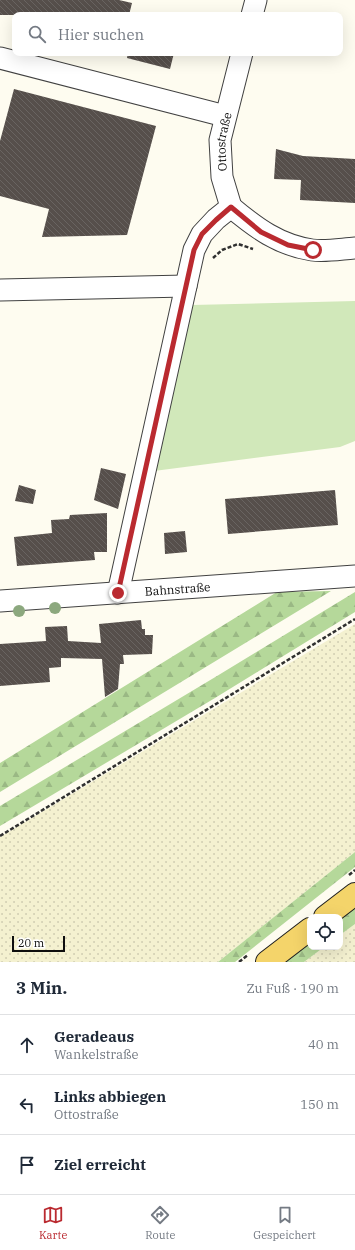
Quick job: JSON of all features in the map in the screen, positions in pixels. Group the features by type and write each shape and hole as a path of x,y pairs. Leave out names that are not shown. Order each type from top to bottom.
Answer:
{"main road":[{"path":"329,914 355,894"},
{"path":"267,962 307,931"}],"street":[{"path":"253,12 256,0"},
{"name":"Ottostraße","path":"231,207 222,178 220,140 241,56"},
{"path":"0,58 226,116"},
{"path":"118,593 194,250 202,234 231,207 261,232 288,245 313,250 355,248"},
{"path":"0,290 186,286"},
{"name":"Bahnstraße","path":"0,601 355,576"}],"path":[{"path":"209,261 222,250 238,244 260,252"},
{"path":"0,836 355,619"}],"shaded area":[{"path":"355,624 355,852 218,962 0,962 0,837"},
{"path":"355,924 355,962 304,962 320,950 343,950 343,933"}],"green space":[{"path":"355,301 355,441 340,447 154,471 192,305"},
{"path":"331,591 0,792 0,763 277,592"},
{"path":"355,592 355,612 215,698 0,826 0,806"},
{"path":"355,852 355,867 235,962 218,962"},
{"path":"355,904 355,924 343,933 343,914"},
{"path":"307,941 307,950 320,950 304,962 282,962"}],"building":[{"path":"0,0 119,0 132,3 130,12 12,12 12,15 0,15"},
{"path":"127,56 173,56 170,69 127,58"},
{"path":"14,89 156,126 127,235 42,237 49,209 0,196 0,141"},
{"path":"276,149 303,156 355,159 355,203 300,200 301,180 274,179"},
{"path":"101,468 126,474 118,509 94,500"},
{"path":"19,485 36,490 33,504 15,501"},
{"path":"335,490 338,525 228,534 225,499"},
{"path":"107,513 107,552 94,552 95,560 17,566 14,537 52,533 51,520 69,519 70,515"},
{"path":"185,531 187,552 165,554 164,533"},
{"path":"141,620 142,629 145,629 145,635 153,635 152,654 123,655 124,664 120,664 118,689 105,697 102,659 61,658 61,667 49,668 50,682 0,686 0,644 46,641 45,627 67,626 68,641 101,643 99,624"}],"route":[{"path":"118,593 194,250 202,234 231,207 261,232 288,245 313,250"}]}
